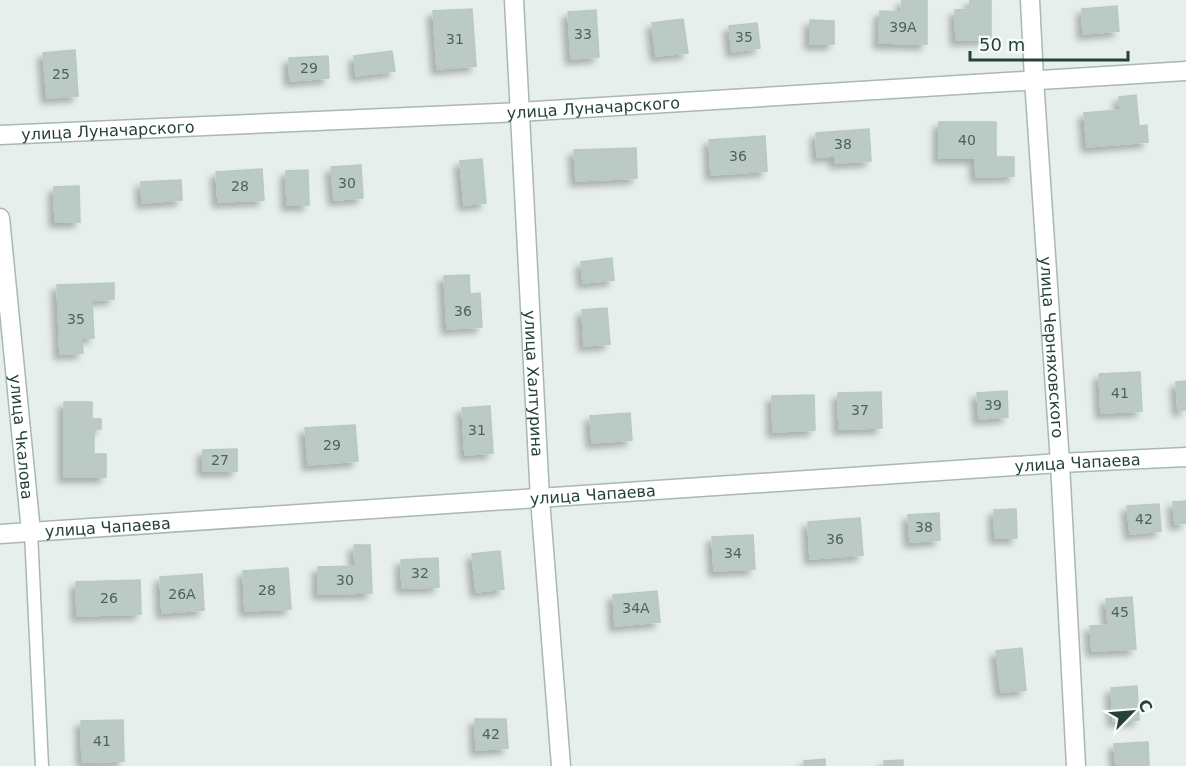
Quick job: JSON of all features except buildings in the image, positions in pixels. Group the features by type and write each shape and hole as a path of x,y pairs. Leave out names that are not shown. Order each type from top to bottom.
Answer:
{"street":[{"name":"улица Халтурина","path":"514,0 540,499 561,766"},
{"name":"улица Черняховского","path":"1030,0 1060,462 1076,766"},
{"name":"улица Луначарского","path":"0,135 519,112 1186,71"},
{"name":"улица Чкалова","path":"0,218 31,532"},
{"name":"улица Чапаева","path":"0,534 1060,462 1186,457"}],"lane":[{"name":"улица Чкалова","path":"31,532 42,766"}]}
